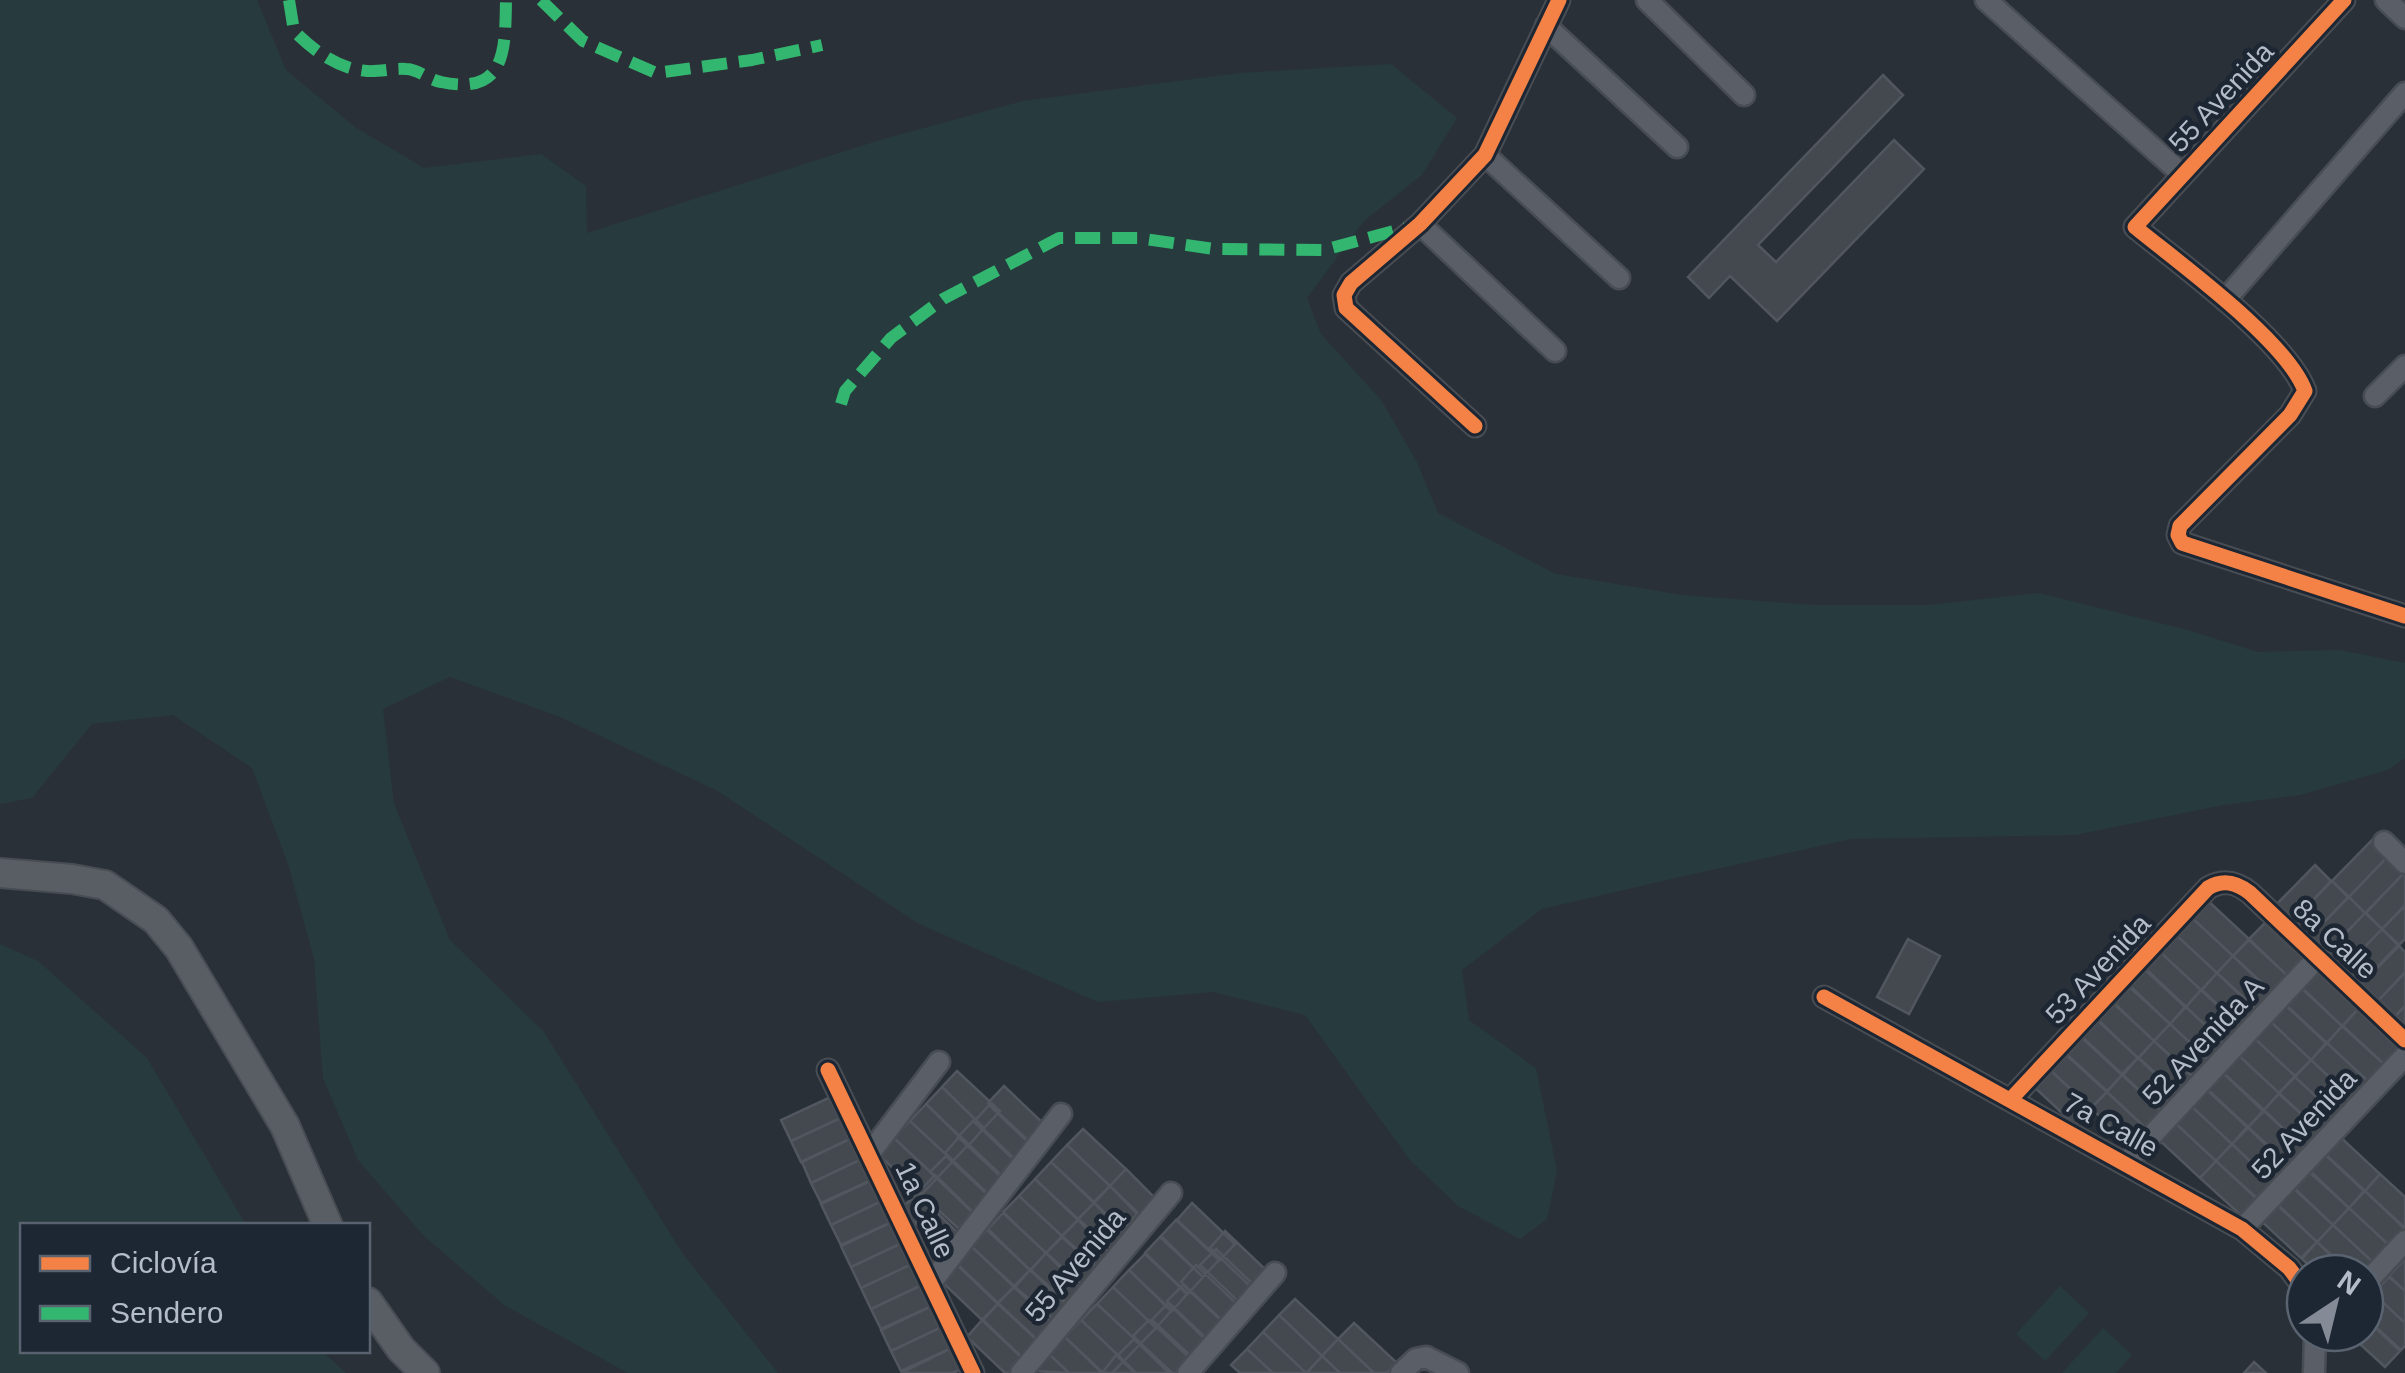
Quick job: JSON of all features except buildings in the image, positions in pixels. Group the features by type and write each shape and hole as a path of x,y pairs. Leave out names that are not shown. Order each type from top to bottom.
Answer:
{"main road":[{"path":"0,873 105,885 156,920 179,948 285,1126 327,1223"},
{"path":"370,1305 400,1349 425,1373"}],"street":[{"path":"1475,426 1346,308 1344,295 1351,282 1420,224 1485,154 1559,0"},
{"path":"1647,0 1744,95"},
{"path":"1986,0 2183,176"},
{"name":"55 Avenida","path":"2225,300 2135,227 2344,0"},
{"path":"2386,0 2405,18"},
{"path":"1546,26 1677,147"},
{"path":"2405,92 2225,300 2299,373 2306,391 2290,415 2180,526 2178,535 2182,543 2405,616"},
{"path":"1485,154 1618,278"},
{"path":"1420,224 1555,351"},
{"path":"2375,396 2405,366"},
{"path":"2384,842 2405,863"},
{"name":"8a Calle","path":"2226,882 2250,892 2405,1040"},
{"name":"53 Avenida","path":"2011,1099 2208,888 2226,882"},
{"name":"52 Avenida A","path":"2127,1162 2318,956"},
{"name":"7a Calle","path":"1824,996 2127,1162 2242,1229 2285,1264"},
{"name":"52 Avenida","path":"2242,1229 2405,1056"},
{"path":"870,1154 938,1062"},
{"name":"1a Calle","path":"828,1070 973,1373"},
{"path":"932,1283 1061,1114"},
{"name":"55 Avenida","path":"1021,1373 1171,1193"},
{"path":"2385,1263 2405,1242"},
{"path":"1188,1373 1275,1273"},
{"path":"1401,1373 1422,1357 1434,1358 1458,1373"}],"green space":[{"path":"0,0 257,0 286,70 355,127 424,168 541,154 586,186 587,233 880,140 1023,101 1239,73 1391,64 1457,118 1422,175 1364,221 1307,298 1321,334 1381,400 1417,462 1438,513 1556,574 1682,595 1814,605 1928,605 2039,593 2188,630 2258,652 2340,650 2405,663 2405,758 2388,770 2300,795 2224,805 2075,835 1851,839 1542,909 1462,970 1469,1020 1536,1068 1557,1171 1547,1219 1520,1239 1458,1206 1409,1159 1305,1015 1213,992 1098,1002 919,924 716,790 560,717 450,677 383,709 394,804 450,940 544,1032 683,1254 778,1373 628,1373 504,1305 423,1235 358,1160 323,1078 314,959 289,867 252,768 173,715 92,724 32,798 0,804"},
{"path":"0,944 38,961 147,1058 245,1223 20,1223 20,1353 324,1353 346,1373 0,1373"},
{"path":"2060,1286 2089,1313 2045,1361 2016,1334"},
{"path":"2103,1328 2132,1355 2116,1373 2062,1373"}],"marked path":[{"path":"289,0 294,31 336,63 367,71 410,69 437,81 463,85 479,82 498,65 505,35 506,0"},
{"path":"541,0 583,41 656,73 752,60 822,45"},
{"path":"841,404 845,391 891,338 943,299 1059,238 1138,238 1214,249 1324,250 1405,228"}],"cycle path":[{"path":"1475,426 1346,308 1344,295 1351,283 1420,224 1485,155 1559,0"},
{"path":"2344,0 2135,227 2255,327 2277,349 2305,391 2290,415 2180,526 2178,535 2182,543 2405,616"},
{"path":"2011,1099 2208,888 2219,883 2235,884 2250,893 2405,1040"},
{"path":"1824,997 2242,1229 2285,1265"},
{"path":"828,1070 973,1373"}]}
